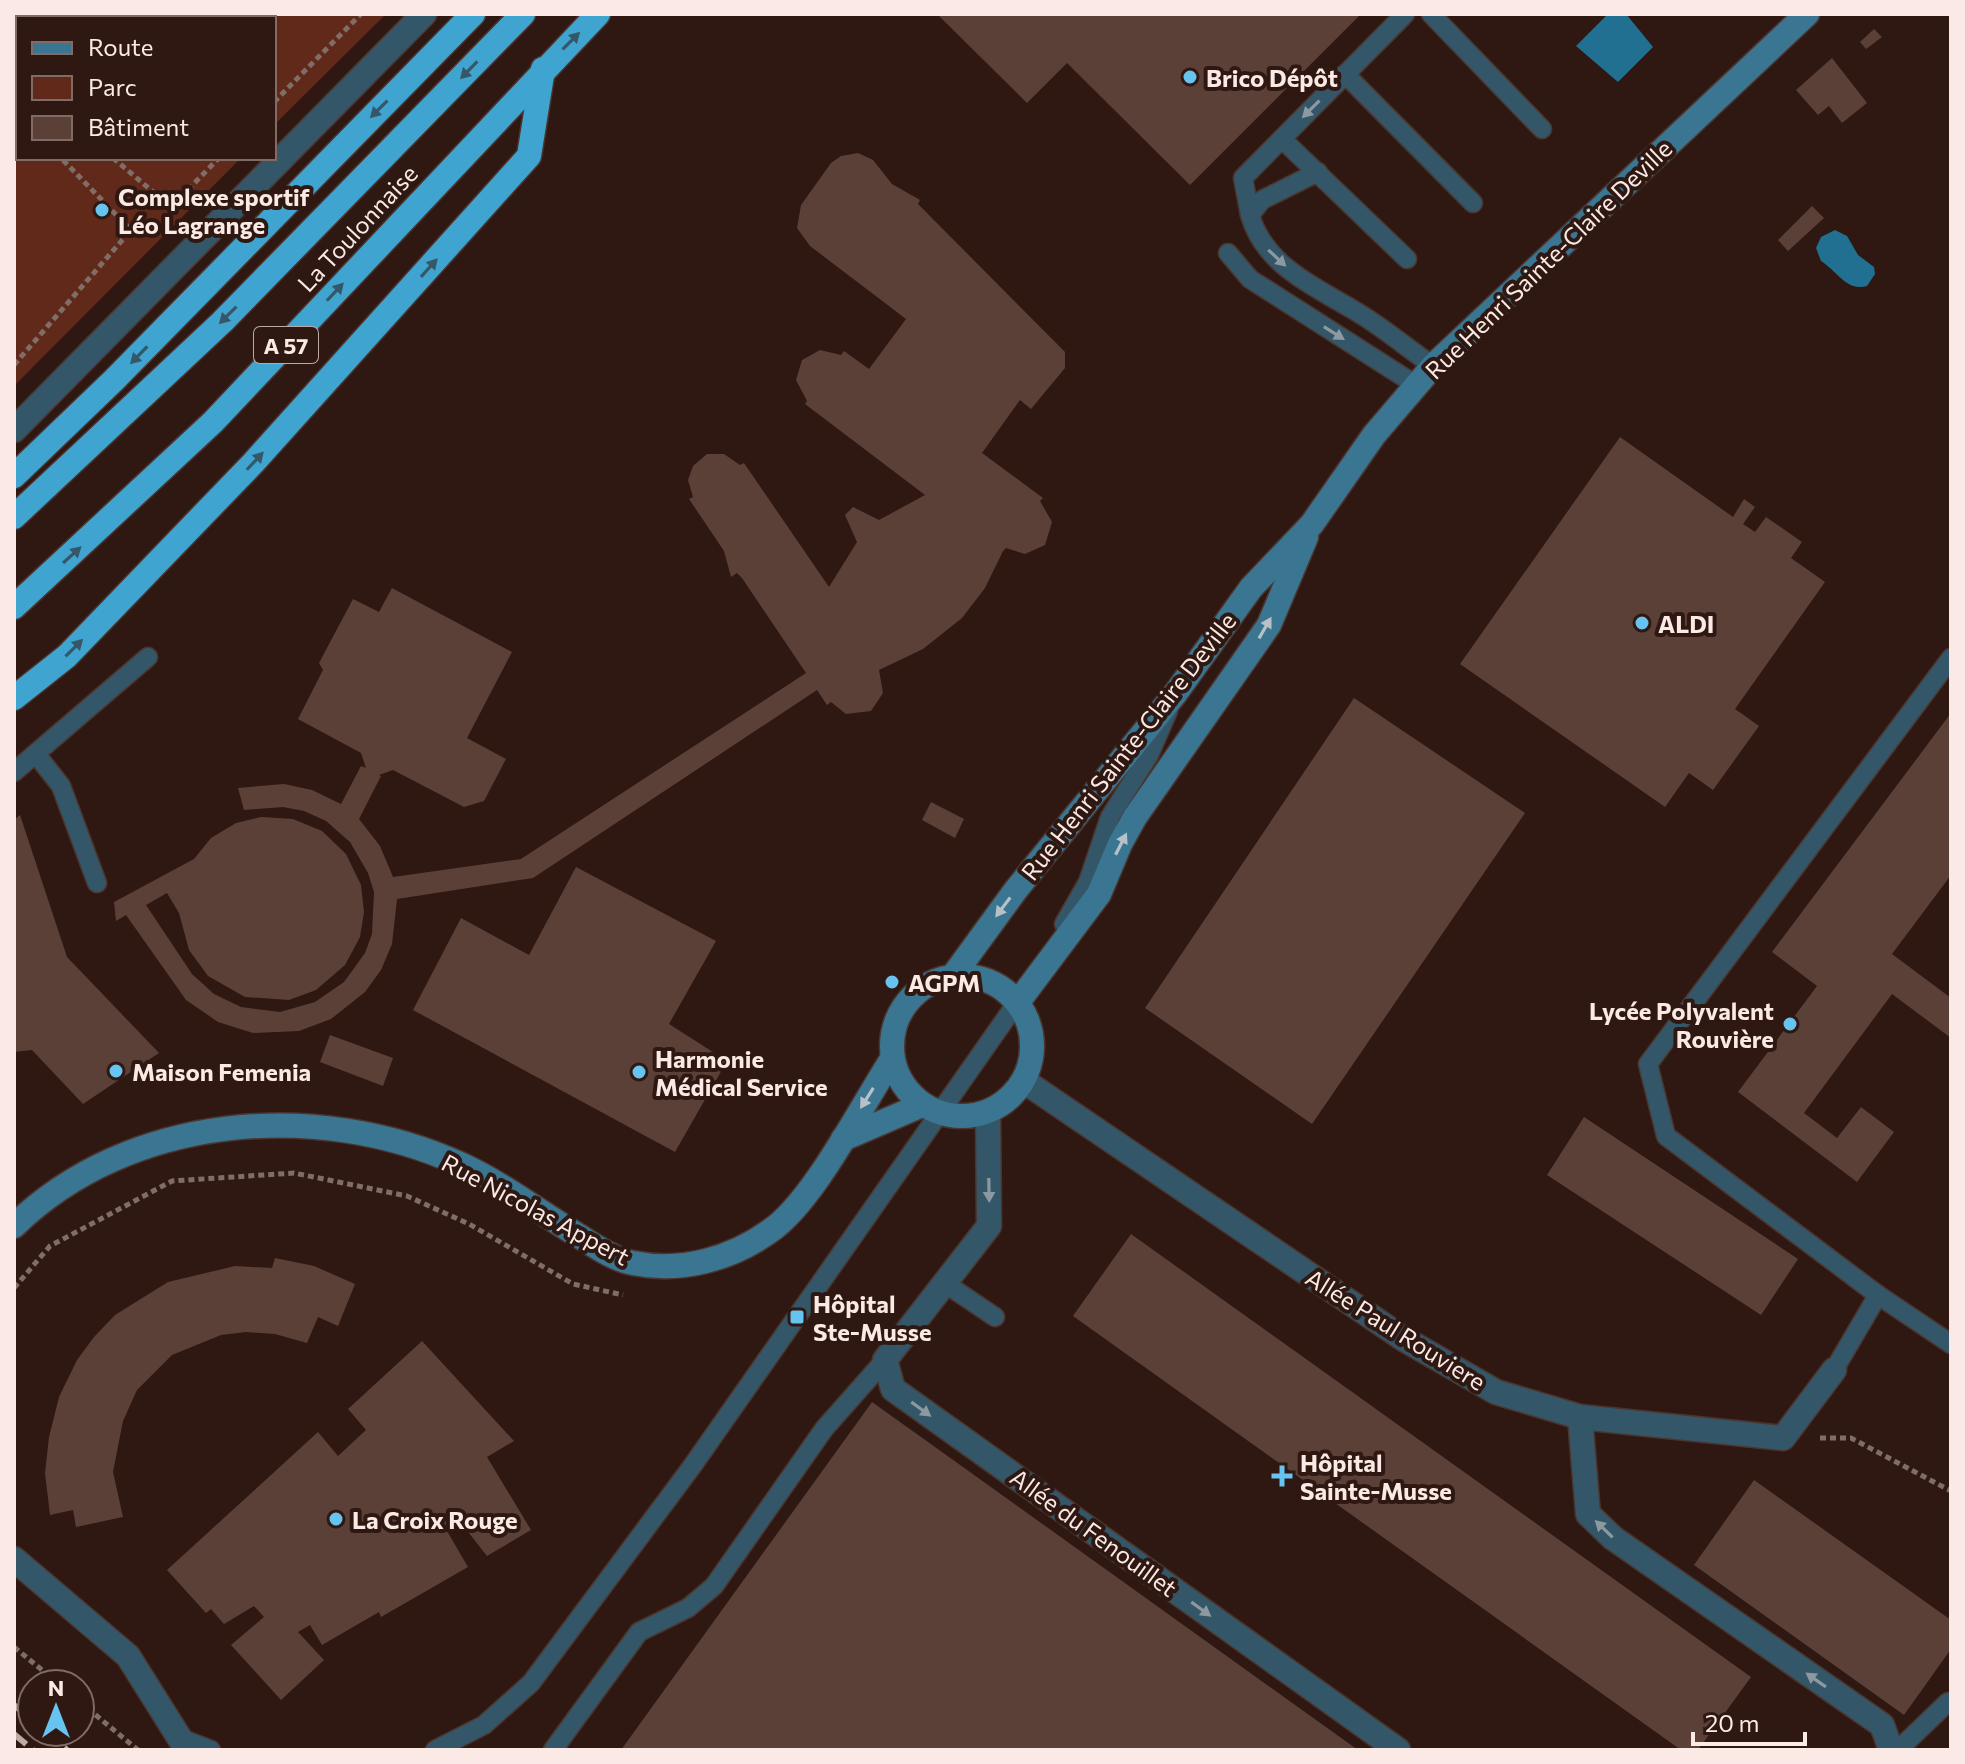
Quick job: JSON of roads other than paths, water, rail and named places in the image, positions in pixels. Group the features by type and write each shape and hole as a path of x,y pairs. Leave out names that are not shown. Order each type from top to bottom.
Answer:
{"highway":[{"path":"14,476 114,380 473,14"},
{"name":"La Toulonnaise","path":"14,517 222,322 523,14"},
{"name":"La Toulonnaise","path":"14,607 213,422 598,14"},
{"path":"14,698 67,656 254,462 529,156 543,69"}],"main road":[{"name":"Rue Henri Sainte-Claire Deville","path":"953,976 1015,891 1175,694 1251,588 1312,524 1374,435 1416,385 1807,14"},
{"name":"Rue Henri Sainte-Claire Deville","path":"1018,1002 1099,894 1135,817 1269,625 1312,524"},
{"path":"953,976 989,982 1018,1002 1032,1032 1033,1049 1024,1081 1008,1100 988,1112 971,1116 930,1109 908,1092 892,1059 892,1036 899,1015 912,996 931,983 953,976"},
{"name":"Rue Nicolas Appert","path":"14,1226 71,1179 120,1155 226,1129 311,1127 341,1129 398,1141 449,1160 631,1263 681,1267 730,1255 773,1230 799,1202 843,1139 892,1059"},
{"path":"843,1139 930,1109"}],"street":[{"path":"14,430 424,14"},
{"name":"Allée Paul Rouviere","path":"1024,1081 1404,1339 1496,1392 1580,1417 1783,1438 1834,1370"},
{"path":"885,1360 989,1226 988,1112"},
{"name":"Allée du Fenouillet","path":"885,1360 893,1389 1398,1750"},
{"path":"1580,1417 1588,1514 1613,1538 1882,1725 1891,1750"},
{"path":"14,1559 128,1656 183,1744"}],"lane":[{"path":"1405,14 1243,178 1250,215 1266,248 1320,294 1351,309 1433,366"},
{"path":"1431,14 1542,129"},
{"path":"1345,74 1473,203"},
{"path":"1282,139 1407,259"},
{"path":"1250,215 1262,200 1318,172"},
{"path":"1228,253 1250,279 1416,385"},
{"path":"14,772 148,657"},
{"path":"1951,658 1648,1064 1666,1136 1878,1295 1951,1344"},
{"path":"435,1750 484,1725 531,1683 702,1452 930,1109 1018,1002 1082,893 1110,817 1149,755 1175,694"},
{"path":"36,754 61,786 97,883"},
{"path":"946,1284 995,1317"},
{"path":"1834,1370 1878,1295"},
{"path":"553,1750 639,1632 688,1608 714,1586 824,1429 885,1360"},
{"path":"1898,1750 1948,1702"},
{"path":"183,1744 211,1750"}],"water":[{"path":"1608,14 1626,14 1653,47 1618,82 1576,46"},
{"path":"1835,230 1847,236 1858,255 1874,267 1875,274 1867,286 1848,283 1821,261 1816,248 1821,237"}],"railway":[{"path":"14,1734 33,1750"}],"place":[{"name":"Brico Dépôt","path":"1190,77"},
{"name":"Complexe sportif Léo Lagrange","path":"102,210"},
{"name":"ALDI","path":"1642,623"},
{"name":"AGPM","path":"892,982"},
{"name":"Lycée Polyvalent Rouvière","path":"1790,1024"},
{"name":"Maison Femenia","path":"116,1071"},
{"name":"Harmonie Médical Service","path":"639,1072"},
{"name":"Hôpital Ste-Musse","path":"797,1317"},
{"name":"Hôpital Sainte-Musse","path":"1282,1476"},
{"name":"La Croix Rouge","path":"336,1519"}]}
